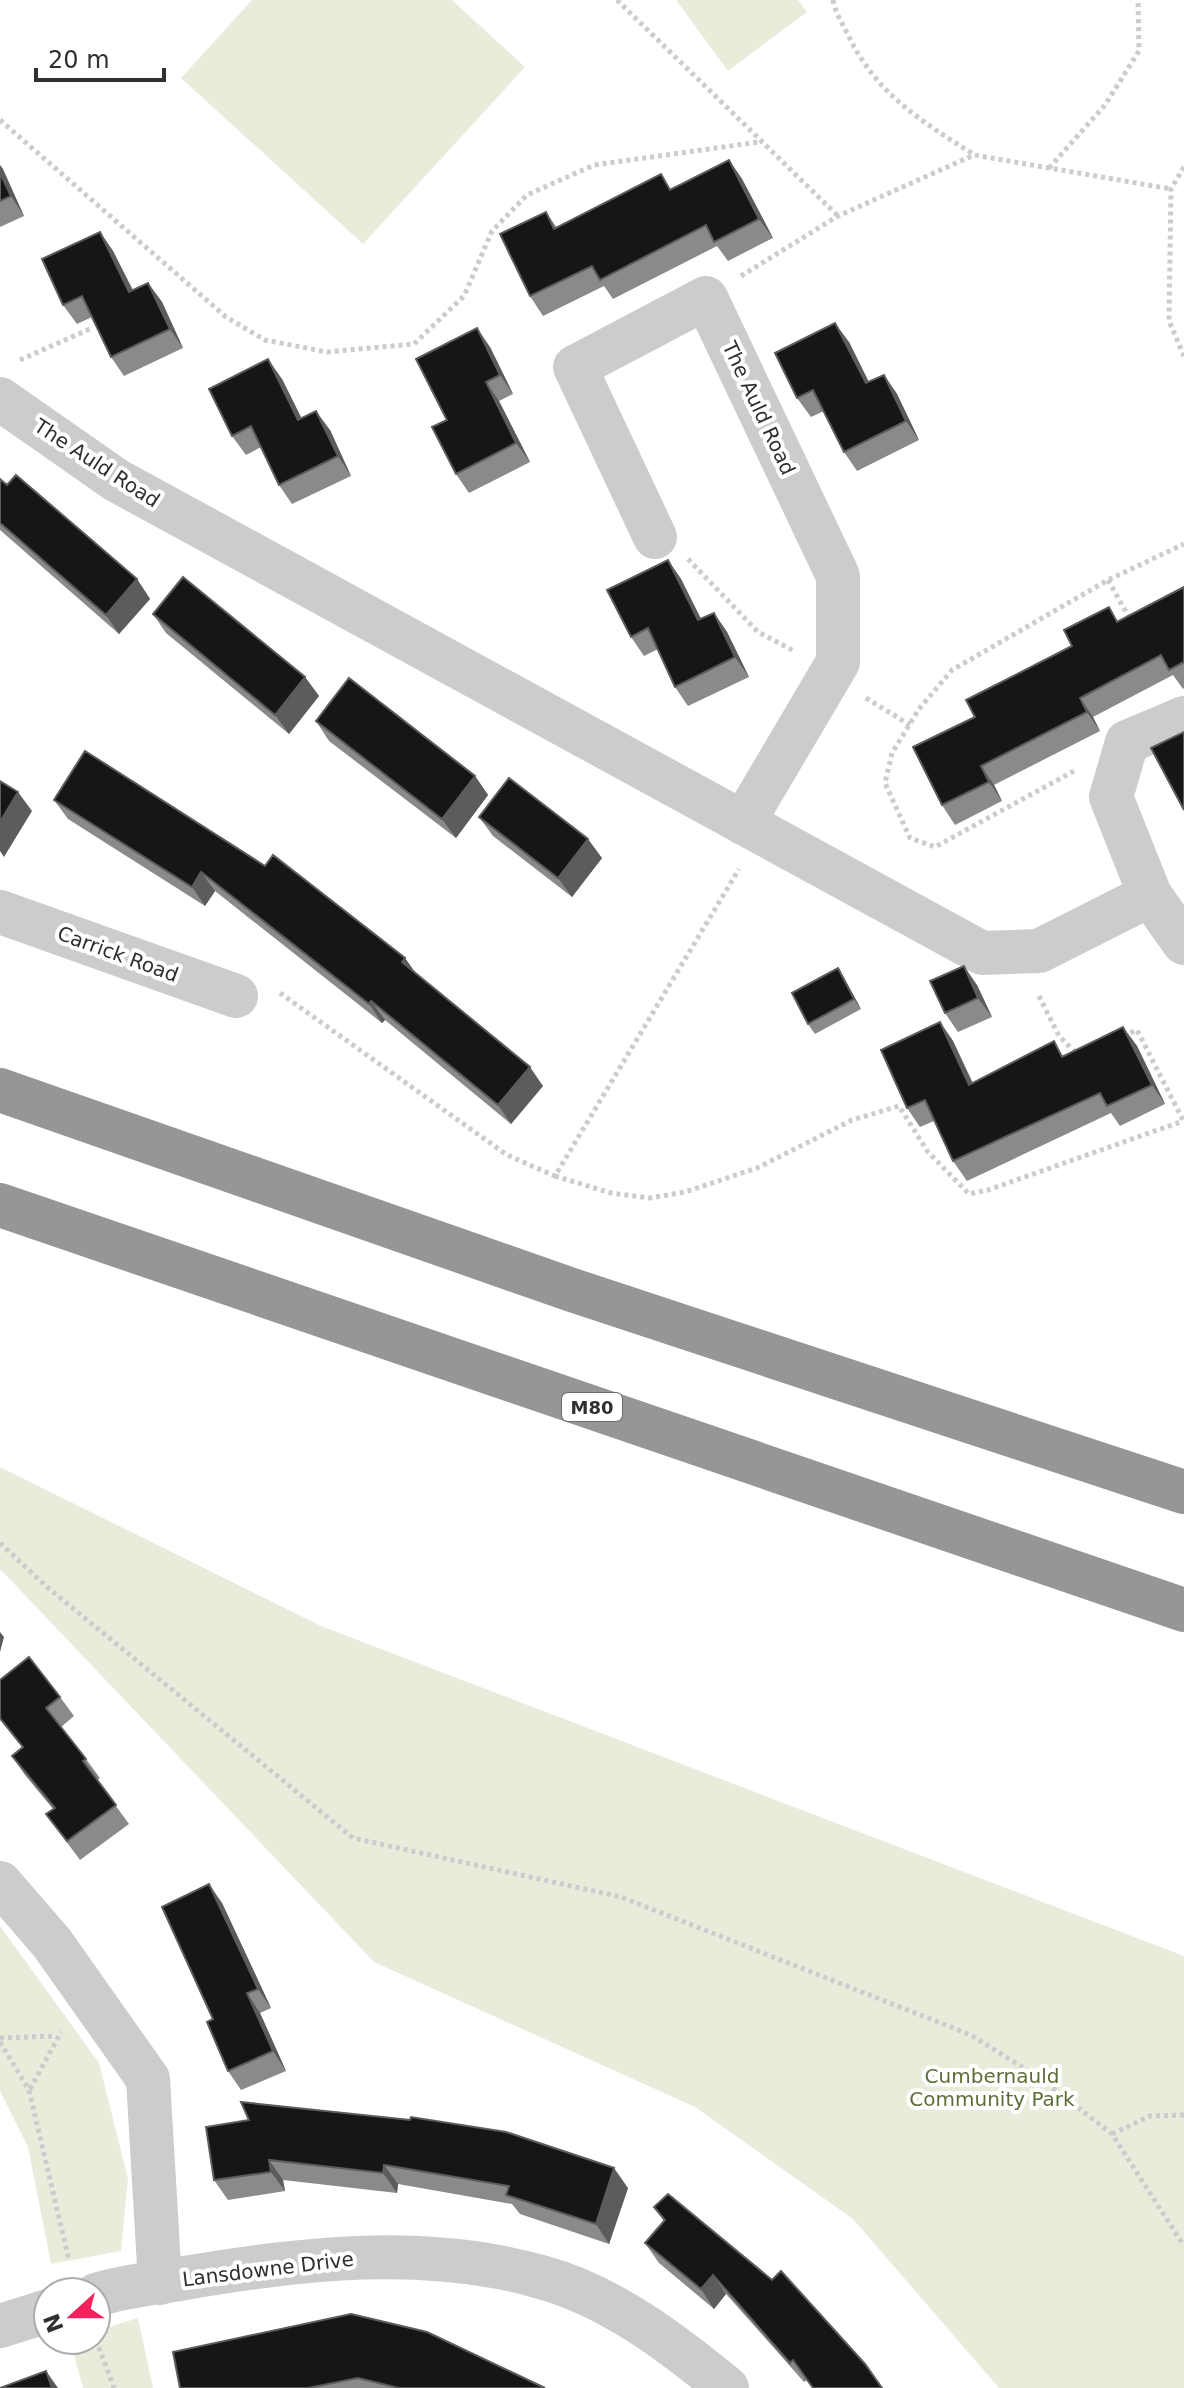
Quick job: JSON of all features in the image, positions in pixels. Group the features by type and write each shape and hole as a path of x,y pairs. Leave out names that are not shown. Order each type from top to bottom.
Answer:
{"highway":[{"path":"0,1090 572,1290 1184,1492"},
{"name":"M80","path":"0,1205 1184,1610"}],"street":[{"path":"655,537 575,367 706,298"},
{"name":"The Auld Road","path":"706,298 838,576 838,662 743,823"},
{"name":"The Auld Road","path":"7,381 116,480 982,953 1039,951 1150,895"},
{"path":"1184,718 1127,742 1111,797 1150,895 1184,943"},
{"name":"Carrick Road","path":"0,912 236,996"},
{"name":"Lansdowne Drive","path":"0,1883 52,1943 148,2079 160,2283"},
{"name":"Lansdowne Drive","path":"112,2281 160,2283 323,2259 390,2258 486,2265 543,2277 620,2311 678,2348 727,2388"},
{"path":"0,2326 32,2316"}],"path":[{"path":"617,0 838,216"},
{"path":"833,0 864,66 875,81 913,116 974,155 1171,189"},
{"path":"1049,168 1105,105 1139,51 1138,0"},
{"path":"0,120 226,317 265,340 327,352 414,344 464,296 492,231 527,195 594,165 759,142"},
{"path":"706,298 838,216 974,155"},
{"path":"1184,167 1171,189 1169,321 1184,356"},
{"path":"7,381 92,328"},
{"path":"655,537 694,563 758,632 804,656 830,676 910,725"},
{"path":"1127,742 935,847 910,838 885,783 892,753 952,670 1108,580 1184,544"},
{"path":"1108,580 1131,621"},
{"path":"555,1176 725,892"},
{"path":"1032,982 1059,1036 1076,1053 1088,1049"},
{"path":"236,996 275,989 399,1082 507,1155 555,1176 611,1193 650,1198 685,1192 757,1168 852,1120 899,1106 928,1152 969,1194 1184,1122 1137,1030 1113,1040"},
{"path":"0,1543 47,1587 353,1838 621,1897 971,2035 1044,2081 1112,2134 1184,2246"},
{"path":"29,2090 57,2036 0,2040 29,2090 82,2276"},
{"path":"1112,2134 1150,2116 1184,2115"},
{"path":"102,2356 114,2388"}],"green space":[{"path":"252,0 452,0 525,67 363,244 181,78"},
{"path":"676,0 798,0 807,12 728,71"},
{"name":"Cumbernauld Community Park","path":"0,1467 321,1626 1184,1956 1184,2388 999,2388 853,2219 695,2107 374,1962 0,1569"},
{"path":"0,1926 99,2063 128,2179 121,2251 51,2264 28,2147 0,2091"},
{"path":"138,2318 153,2388 83,2388 74,2356 112,2356 112,2326"}],"building":[{"path":"729,160 759,219 714,242 706,225 600,280 592,266 530,296 500,234 546,212 554,229 661,174 670,190"},
{"path":"0,173 11,196 0,201"},
{"path":"100,232 129,292 148,283 170,329 111,357 82,296 63,305 42,259"},
{"path":"835,323 866,383 884,375 906,421 844,452 813,390 797,398 775,353"},
{"path":"477,328 500,375 486,382 516,443 456,474 432,427 447,420 416,359"},
{"path":"268,359 298,420 316,411 338,456 279,485 251,426 232,436 209,389"},
{"path":"16,475 137,579 106,615 0,523 0,479 7,485"},
{"path":"668,560 698,620 714,613 735,657 675,687 648,628 631,637 607,590"},
{"path":"183,577 305,677 275,715 153,614"},
{"path":"1184,587 1184,662 1169,670 1161,655 1080,698 1087,712 981,766 989,782 942,805 913,747 975,717 966,700 1072,646 1064,630 1109,607 1117,622"},
{"path":"349,678 475,776 442,819 316,721"},
{"path":"1184,732 1184,810 1151,748"},
{"path":"85,751 265,866 273,855 405,958 402,962 530,1067 498,1105 371,1001 369,1004 201,872 192,887 54,800"},
{"path":"509,778 588,839 558,878 479,817"},
{"path":"0,781 18,792 0,822"},
{"path":"964,966 978,998 945,1013 930,981"},
{"path":"838,968 854,999 808,1024 792,993"},
{"path":"940,1022 969,1085 1054,1041 1062,1057 1123,1027 1152,1085 1107,1106 1100,1093 953,1161 925,1100 907,1108 881,1050"},
{"path":"29,1657 60,1697 46,1708 86,1759 83,1761 116,1805 67,1841 46,1814 55,1808 12,1756 23,1747 0,1718 0,1680"},
{"path":"209,1884 258,1989 247,1993 273,2051 228,2071 207,2022 213,2019 162,1907"},
{"path":"241,2102 410,2120 411,2117 506,2132 614,2168 596,2224 506,2195 509,2186 384,2165 383,2173 269,2160 271,2172 214,2180 206,2127 249,2120"},
{"path":"668,2194 772,2280 781,2271 865,2364 882,2388 813,2388 793,2360 790,2363 713,2275 701,2289 645,2243 665,2220 654,2207"},
{"path":"351,2314 427,2332 545,2388 399,2388 358,2378 308,2388 180,2388 173,2352"},
{"path":"46,2371 52,2388 0,2388"}]}
